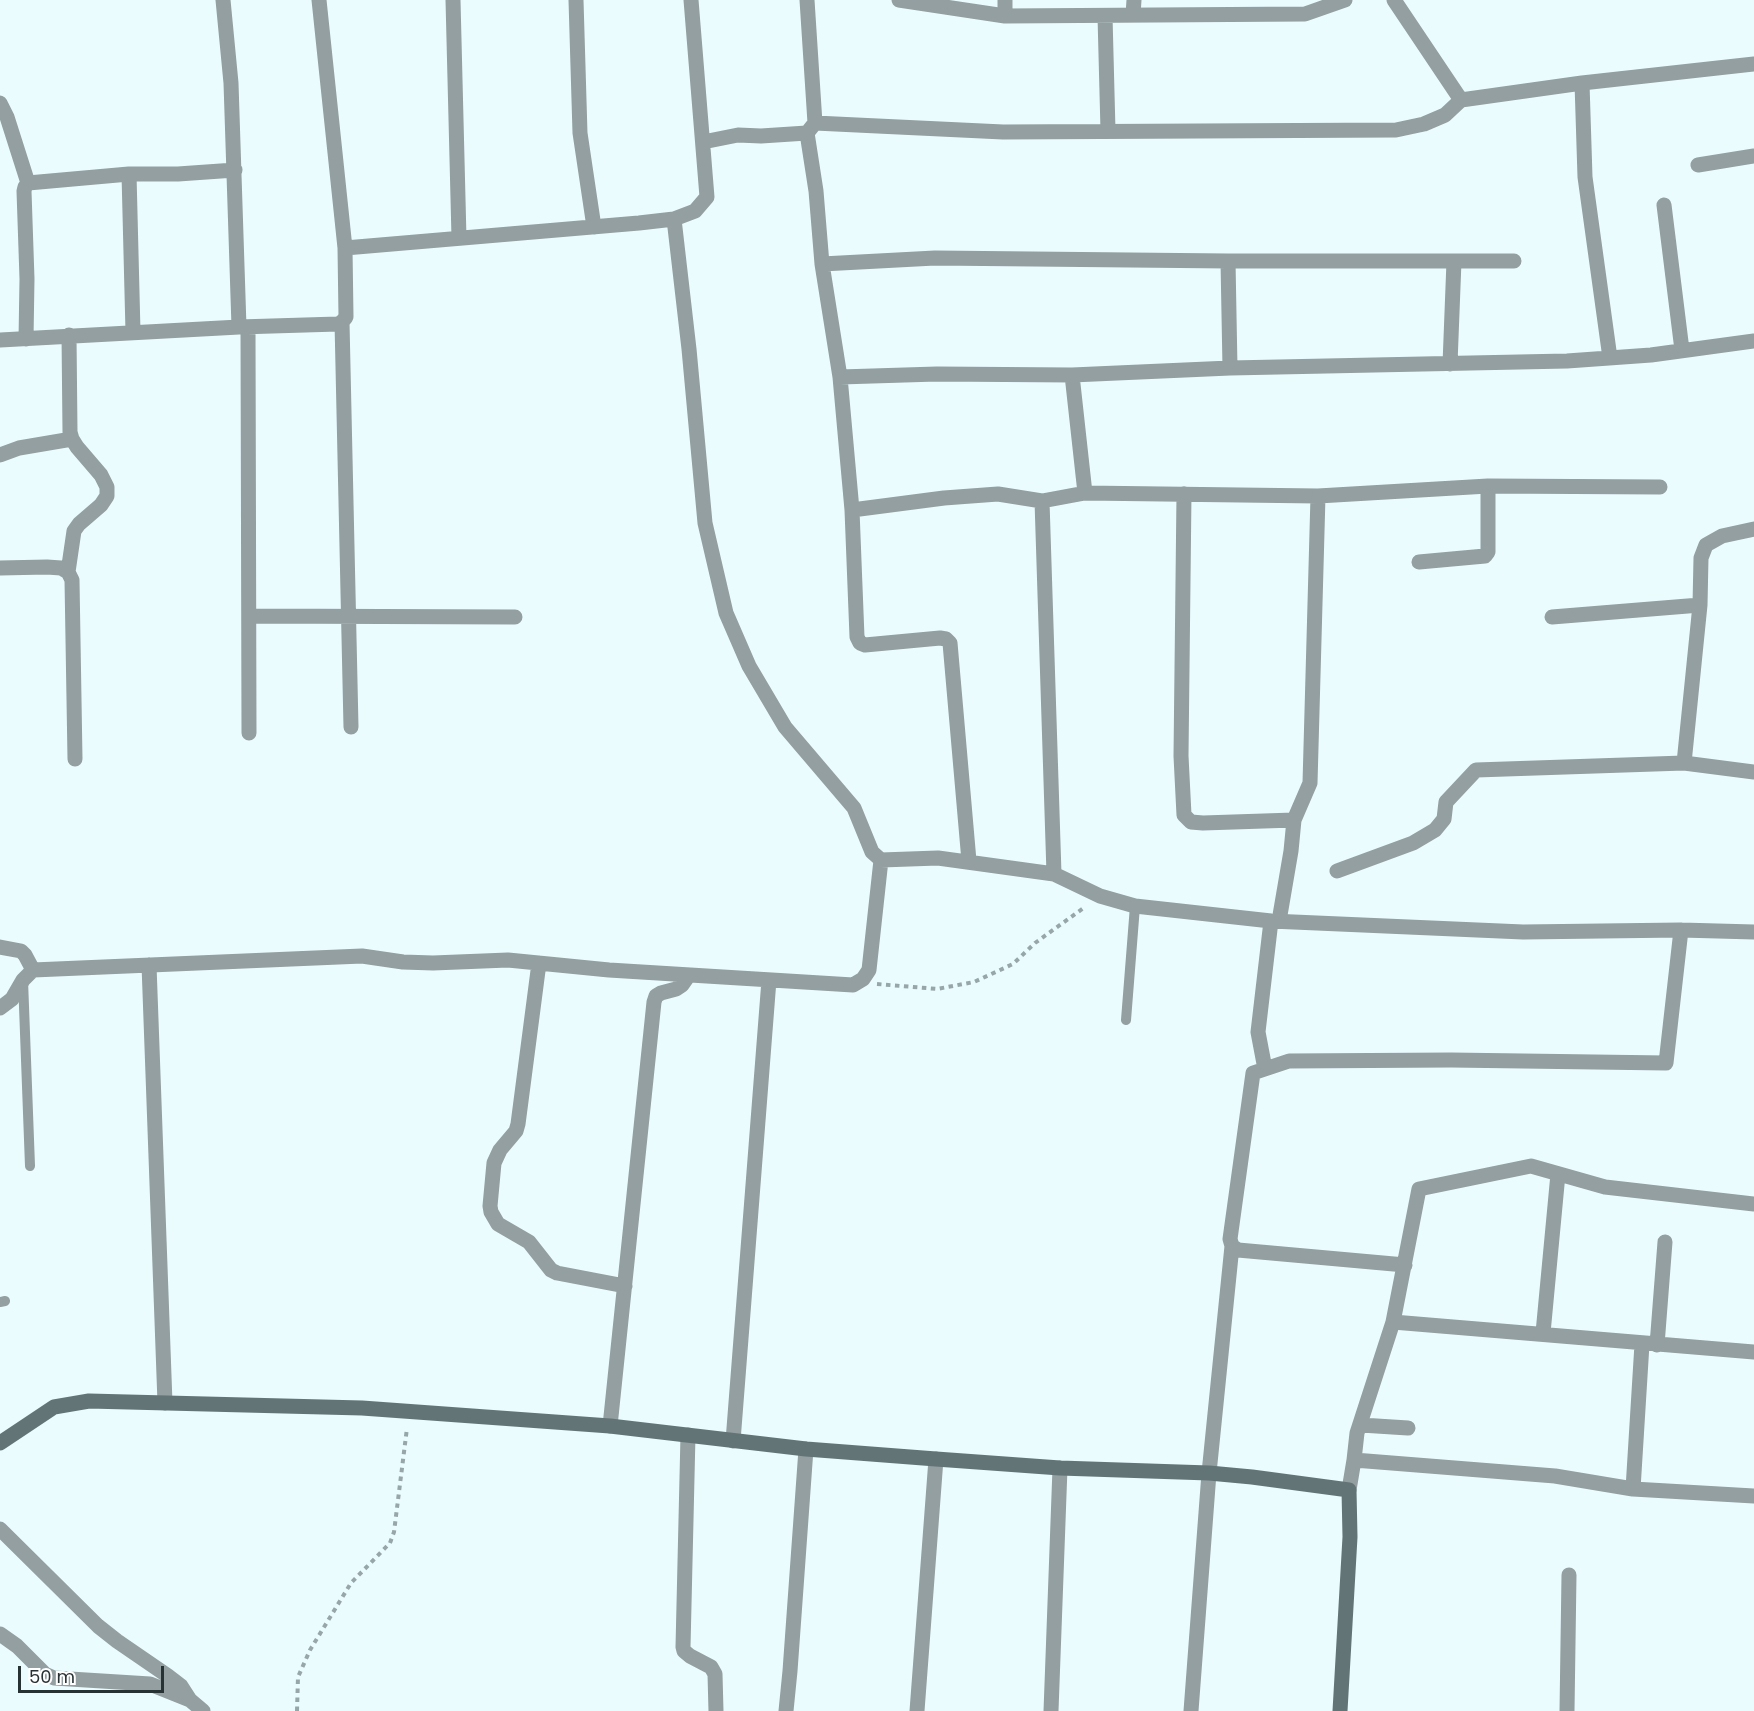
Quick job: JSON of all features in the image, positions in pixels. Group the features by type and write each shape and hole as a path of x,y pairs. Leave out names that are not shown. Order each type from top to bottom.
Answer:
{"main road":[{"path":"0,1443 54,1407 89,1401 362,1408 610,1425 806,1449 936,1459 1060,1468 1209,1473 1348,1490 1350,1537 1340,1711"}],"street":[{"path":"224,0 231,83 244,327 249,733"},
{"path":"0,339 342,322 346,317 345,248 319,0"},
{"path":"453,0 459,238"},
{"path":"576,0 580,133 594,227"},
{"path":"345,248 674,219 695,211 707,196 691,0"},
{"path":"807,0 811,128 822,264 840,377 852,510 857,637 860,643 865,645 940,638 950,643 969,861"},
{"path":"899,0 1005,16 1105,16 1134,8 1305,14 1345,0"},
{"path":"1005,0 1005,16"},
{"path":"1394,0 1461,100"},
{"path":"1105,16 1108,131"},
{"path":"703,142 738,135 761,136 811,128 1003,132 1396,130 1424,124 1444,115 1461,100 1582,83 1754,64"},
{"path":"1582,83 1585,177 1610,358"},
{"path":"0,104 7,117 28,183"},
{"path":"1698,165 1754,156"},
{"path":"28,183 129,174 178,174 235,170"},
{"path":"129,174 133,332"},
{"path":"26,339 27,279 24,191 28,183"},
{"path":"1664,205 1682,350"},
{"path":"674,219 705,523 726,613 749,666 785,727 854,808 872,852 881,860 938,858 1054,874 1100,896 1135,906 1275,921 1523,932 1681,930 1754,932"},
{"path":"822,264 935,258 1514,261"},
{"path":"1228,261 1230,368"},
{"path":"1450,364 1454,261"},
{"path":"342,322 351,727"},
{"path":"68,572 74,531 101,505 107,496 101,475 72,439 70,432 69,335"},
{"path":"840,377 937,374 1072,375 1230,368 1610,358 1754,341"},
{"path":"1072,375 1085,493"},
{"path":"0,455 19,447 72,439"},
{"path":"852,510 944,498 998,494 1042,501 1085,493 1318,496 1488,486 1660,487"},
{"path":"1419,562 1485,556 1488,552 1488,486"},
{"path":"1185,494 1181,756 1184,815 1191,822 1203,823 1294,820"},
{"path":"1265,1069 1258,1032 1275,921 1291,851 1294,820 1310,783 1318,496"},
{"path":"1042,501 1054,874"},
{"path":"1684,763 1700,605 1701,558 1706,545 1722,536 1754,529"},
{"path":"0,568 61,568 68,572 72,580 75,759"},
{"path":"1552,617 1700,605"},
{"path":"249,616 515,617"},
{"path":"1337,871 1413,843 1435,830 1444,819 1446,802 1476,770 1684,763 1754,772"},
{"path":"28,975 149,965 362,956 403,962 433,963 508,960 609,970 853,985 863,980 869,970 881,860"},
{"path":"1191,1711 1209,1473 1232,1246 1230,1239 1253,1073 1289,1061 1451,1060 1666,1063 1681,930"},
{"path":"0,946 21,951 25,955 28,975 12,999 0,1008"},
{"path":"539,963 518,1124 516,1131 500,1150 494,1163 491,1212 498,1224 529,1242 551,1270 624,1286"},
{"path":"149,965 165,1403"},
{"path":"610,1425 654,1002 656,996 682,985 689,975"},
{"path":"734,1441 769,980"},
{"path":"1348,1490 1358,1433 1393,1322 1419,1189 1531,1166 1605,1187 1754,1204"},
{"path":"1543,1333 1558,1174"},
{"path":"1633,1489 1665,1242"},
{"path":"1232,1246 1238,1250 1405,1265"},
{"path":"1393,1322 1754,1352"},
{"path":"1361,1425 1408,1428"},
{"path":"688,1435 683,1647 684,1652 711,1667 715,1674 716,1711"},
{"path":"786,1711 806,1449"},
{"path":"917,1711 936,1459"},
{"path":"1354,1460 1555,1476 1633,1489 1754,1496"},
{"path":"1051,1711 1060,1468"},
{"path":"0,1529 99,1626 181,1686 190,1700 203,1711"},
{"path":"1567,1711 1569,1575"},
{"path":"0,1634 17,1646 45,1674 54,1678 150,1684 190,1700"}],"lane":[{"path":"1126,1020 1135,906"},
{"path":"28,975 30,1166"}],"path":[{"path":"863,980 877,984 937,989 974,982 1013,964 1035,943 1100,896"},
{"path":"297,1711 298,1677 310,1650 351,1583 390,1543 394,1532 410,1411"}]}
